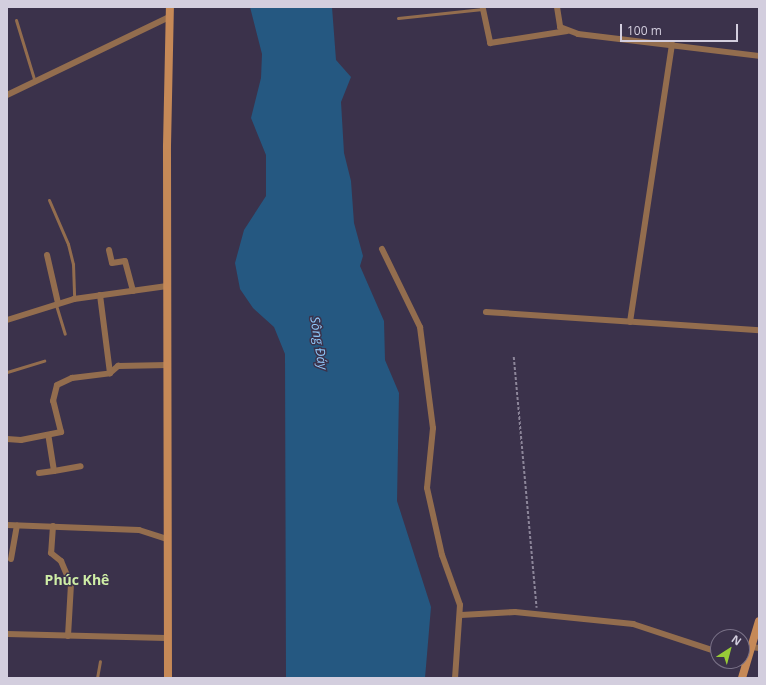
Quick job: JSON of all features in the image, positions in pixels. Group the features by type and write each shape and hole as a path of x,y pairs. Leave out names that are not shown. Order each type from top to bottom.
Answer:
{"street":[{"path":"168,678 166,638 168,365 167,286 170,7"},
{"path":"557,7 560,27 567,31"},
{"path":"483,9 490,43 567,31 759,56"},
{"path":"7,95 169,17"},
{"path":"630,322 672,44"},
{"path":"382,249 420,327 433,428 427,488 442,555 458,596 461,615 455,678"},
{"path":"109,250 112,263 126,261 133,291"},
{"path":"47,255 57,303"},
{"path":"7,320 57,303 74,299 167,286"},
{"path":"100,295 110,373"},
{"path":"486,312 759,330"},
{"path":"7,439 48,435 61,432 53,387 72,378 110,373 118,366 168,365"},
{"path":"48,435 54,471"},
{"path":"39,473 81,466"},
{"path":"7,525 138,530 167,539"},
{"path":"11,559 17,526"},
{"path":"53,526 50,553 62,560 62,568 71,584 68,636"},
{"path":"461,615 538,614 633,624 710,649"},
{"path":"750,658 756,648 759,621"},
{"path":"7,634 166,638"}],"lane":[{"path":"398,18 483,9"},
{"path":"16,20 35,82"},
{"path":"49,200 68,244 73,264 74,299"},
{"path":"57,303 65,334"},
{"path":"7,372 44,361"},
{"path":"97,678 100,661"}],"path":[{"path":"514,357 538,614"}],"water":[{"name":"Sông Đáy","path":"250,7 332,7 336,60 351,77 341,102 344,153 351,181 354,223 363,256 360,266 384,321 385,360 399,393 397,501 431,607 425,678 286,678 285,354 274,327 253,308 240,289 235,263 244,230 266,196 266,155 251,118 261,78 262,54"}],"district":[{"name":"Phúc Khê","path":"77,580"}]}
